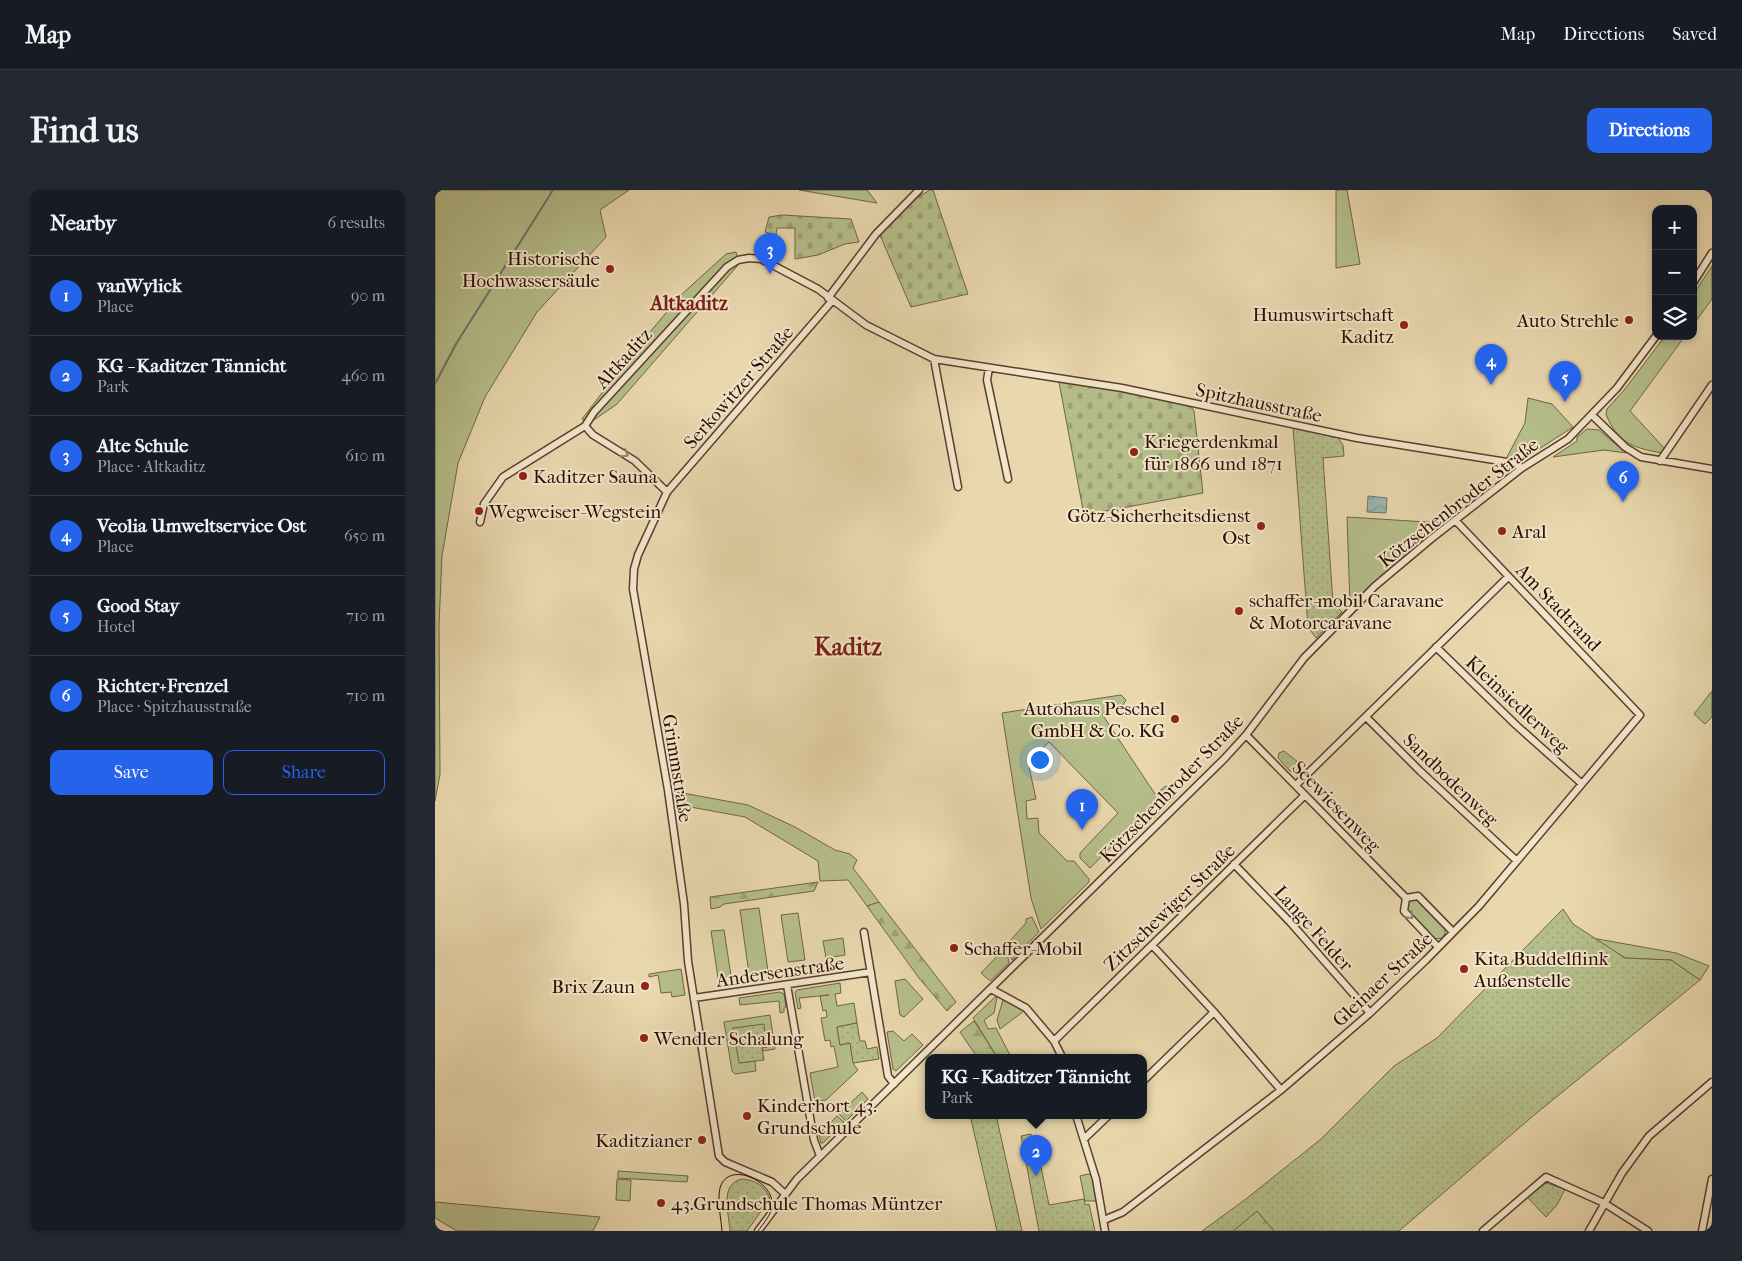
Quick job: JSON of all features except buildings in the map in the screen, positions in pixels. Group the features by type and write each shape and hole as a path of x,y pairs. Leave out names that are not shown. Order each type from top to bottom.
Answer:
{"street":[{"name":"Serkowitzer Straße","path":"667,492 830,300 876,234 919,190"},
{"path":"1697,277 1712,253"},
{"name":"Altkaditz","path":"585,426 594,412 669,329 722,272 737,260 761,259 818,288 830,300"},
{"name":"Spitzhausstraße","path":"830,300 866,326 934,359 1123,388 1355,438 1513,463 1522,468"},
{"name":"Kötzschenbroder Straße","path":"758,1231 784,1193 1246,735 1288,676 1375,586 1522,468 1568,439 1593,416 1653,340"},
{"path":"934,359 958,487"},
{"path":"989,368 987,380 1009,479"},
{"path":"1660,461 1712,385"},
{"path":"1593,416 1634,454 1660,461 1712,469"},
{"path":"481,522 484,504 503,477 585,426 593,435 635,460 667,492"},
{"name":"Grimmstraße","path":"667,492 638,555 634,569 633,589 668,790 684,904 688,961 720,1159 772,1182 784,1193"},
{"name":"Am Stadtrand","path":"1456,521 1640,715"},
{"path":"1296,785 1508,576"},
{"name":"Kleinsiedlerweg","path":"1436,647 1516,725 1581,783"},
{"name":"Gleinaer Straße","path":"1104,1220 1123,1212 1281,1090 1370,1013 1453,932 1545,830 1581,783 1640,715"},
{"name":"Sandbodenweg","path":"1366,717 1420,771 1517,861"},
{"name":"Seewiesenweg","path":"1246,735 1406,898"},
{"name":"Zitzschewiger Straße","path":"1053,1041 1305,795"},
{"name":"Lange Felder","path":"1234,864 1290,922 1370,1013"},
{"name":"Seewiesenweg","path":"1406,898 1418,896 1453,932"},
{"name":"Seewiesenweg","path":"1406,898 1404,911 1438,947"},
{"path":"864,932 888,1076 894,1084"},
{"path":"1152,945 1214,1012 1281,1090"},
{"name":"Andersenstraße","path":"694,998 871,972"},
{"path":"787,985 814,1137 821,1156"},
{"path":"991,989 1026,1008 1053,1041 1060,1054"},
{"path":"1147,1077 1214,1012"},
{"path":"1589,1231 1604,1203 1649,1136 1712,1082"},
{"path":"1077,1119 1096,1179 1105,1231"},
{"path":"1084,1139 1105,1119"},
{"path":"1483,1231 1546,1177 1604,1203 1648,1231"},
{"path":"1702,1231 1712,1179"}],"green space":[{"path":"435,190 629,190 600,210 606,237 537,312 485,397 458,463 442,556 439,625 440,774 435,801"},
{"path":"799,190 867,190 877,203"},
{"path":"933,190 968,294 911,307 879,233 911,201"},
{"path":"1336,190 1347,190 1360,264 1336,268"},
{"path":"782,215 851,219 859,242 845,244 818,255 795,259 795,228 777,228 776,235 765,232 769,217"},
{"path":"736,252 739,264 617,404 591,422 582,419 635,350 681,295 726,254"},
{"path":"1712,266 1712,299 1697,320 1697,295 1697,289"},
{"path":"1662,340 1682,340 1630,411 1664,448 1662,453 1643,449 1628,443 1615,432 1610,424 1606,414 1607,409 1625,389"},
{"path":"1059,382 1122,391 1191,406 1194,411 1203,493 1084,515"},
{"path":"1528,398 1552,404 1573,427 1522,460 1507,457 1525,423"},
{"path":"1293,427 1337,436 1343,445 1344,456 1323,458 1333,603 1342,612 1316,638 1308,627"},
{"path":"1587,429 1599,430 1626,453 1604,450 1553,457 1577,441 1577,437"},
{"path":"1347,517 1443,523 1350,604"},
{"path":"1712,691 1712,717 1705,724 1694,714"},
{"path":"1121,695 1126,700 1123,705 1115,705 1102,714 1155,794 1166,786 1176,795 1144,828 1140,824 1135,824 1090,868 1080,858 1080,853 1118,813 1049,742 1028,762 1036,799 1026,801 1027,819 1038,818 1039,833 1067,861 1074,861 1089,879 1089,882 1041,929 1031,898 1002,713"},
{"path":"1284,751 1303,766 1302,773 1290,771 1278,758 1279,753"},
{"path":"677,792 748,805 795,827 835,850 850,854 857,860 853,868 879,902 867,906 848,880 820,881 818,861 745,817 674,804 673,796"},
{"path":"818,882 814,891 724,904 711,909 710,897"},
{"path":"1408,899 1420,900 1445,927 1445,934 1442,938 1434,939 1407,910"},
{"path":"879,902 956,1002 947,1011 919,978 867,906"},
{"path":"759,908 768,971 749,974 740,910"},
{"path":"1563,909 1573,924 1625,958 1671,960 1700,980 1533,1116 1399,1231 1274,1231 1257,1211 1233,1231 1202,1231 1246,1199 1321,1139 1394,1066 1437,1038"},
{"path":"798,913 805,960 788,962 781,915"},
{"path":"1032,917 1039,932 1012,960 1008,943 1026,923 1026,919"},
{"path":"724,930 731,976 718,978 711,931"},
{"path":"843,938 845,955 826,958 823,941"},
{"path":"1592,938 1676,953 1709,966 1700,980 1671,960 1625,958"},
{"path":"1006,947 1009,963 990,981 981,973"},
{"path":"681,969 685,995 672,997 671,992 661,993 658,975 649,977 649,974"},
{"path":"905,979 923,999 904,1017 900,1015 895,981"},
{"path":"840,983 841,993 835,994 837,1006 854,1003 857,1023 837,1027 840,1045 850,1043 854,1065 858,1070 826,1100 815,1102 810,1073 838,1067 834,1046 831,1047 830,1040 825,1041 821,1018 827,1017 826,1010 823,1011 820,996 829,995 799,998 801,1008 798,1009 795,992 797,990"},
{"path":"780,992 784,994 786,1007 784,1012 780,1013 779,1001 740,1005 739,998"},
{"path":"997,997 994,1013 984,1020 988,1029 996,1028 1009,1054 995,1054 973,1018"},
{"path":"1003,1000 1018,1006 1024,1011 1000,1029 997,1020"},
{"path":"770,1015 775,1049 763,1051 762,1048 767,1047 763,1024 739,1063 755,1061 756,1071 735,1074 732,1071 724,1022"},
{"path":"974,1021 995,1054 975,1054 960,1032"},
{"path":"857,1023 860,1041 865,1041 867,1049 877,1047 879,1059 853,1063 850,1043 840,1045 837,1027"},
{"path":"764,1024 767,1047 762,1048 764,1060 739,1063 733,1028"},
{"path":"893,1031 904,1041 912,1034 923,1045 896,1071 893,1069 887,1032"},
{"path":"862,1092 868,1099 846,1121 839,1114"},
{"path":"837,1116 844,1122 821,1143 819,1134"},
{"path":"971,1119 997,1119 1022,1231 997,1231"},
{"path":"1031,1134 1033,1143 1036,1143 1049,1205 1084,1199 1085,1205 1089,1204 1095,1231 1039,1231 1021,1136"},
{"path":"618,1171 688,1176 687,1182 618,1178"},
{"path":"1093,1175 1097,1201 1085,1201 1080,1176"},
{"path":"617,1179 631,1180 630,1201 616,1200"},
{"path":"742,1179 759,1184 766,1191 770,1199 747,1231 730,1231 727,1208 728,1193 730,1187 735,1182"},
{"path":"1546,1183 1565,1189 1557,1205 1546,1217 1527,1197"},
{"path":"435,1202 600,1217 593,1231 457,1231 435,1218"},
{"path":"1257,1211 1274,1231 1233,1231"}],"water":[{"path":"1368,496 1387,498 1386,513 1367,512"}],"waterway":[{"path":"435,384 456,344 553,190"}],"tram line":[{"path":"722,1231 719,1193 725,1179 732,1175 751,1177 760,1183 772,1198 771,1211 758,1231"}],"place":[{"name":"Historische Hochwassersäule","path":"610,269"},
{"name":"Alte Schule","path":"770,274"},
{"name":"Auto Strehle","path":"1629,320"},
{"name":"Humuswirtschaft Kaditz","path":"1404,325"},
{"name":"Veolia Umweltservice Ost","path":"1491,385"},
{"name":"Good Stay","path":"1565,402"},
{"name":"Kriegerdenkmal für 1866 und 1871","path":"1134,452"},
{"name":"Kaditzer Sauna","path":"523,476"},
{"name":"Richter+Frenzel","path":"1623,502"},
{"name":"Wegweiser-Wegstein","path":"479,511"},
{"name":"Götz-Sicherheitsdienst Ost","path":"1261,526"},
{"name":"Aral","path":"1502,531"},
{"name":"schaffer-mobil Caravane & Motorcaravane","path":"1239,611"},
{"name":"Autohaus Peschel GmbH & Co. KG","path":"1175,719"},
{"name":"vanWylick","path":"1082,830"},
{"name":"Schaffer-Mobil","path":"954,948"},
{"name":"Kita Buddelflink Außenstelle","path":"1464,969"},
{"name":"Brix Zaun","path":"645,986"},
{"name":"Wendler Schalung","path":"644,1038"},
{"name":"Kinderhort 43. Grundschule","path":"747,1116"},
{"name":"Kaditzianer","path":"702,1140"},
{"name":"KG - Kaditzer Tännicht","path":"1036,1176"},
{"name":"43.Grundschule Thomas Müntzer","path":"661,1203"}],"district":[{"name":"Altkaditz","path":"689,303"},
{"name":"Kaditz","path":"848,647"}]}
